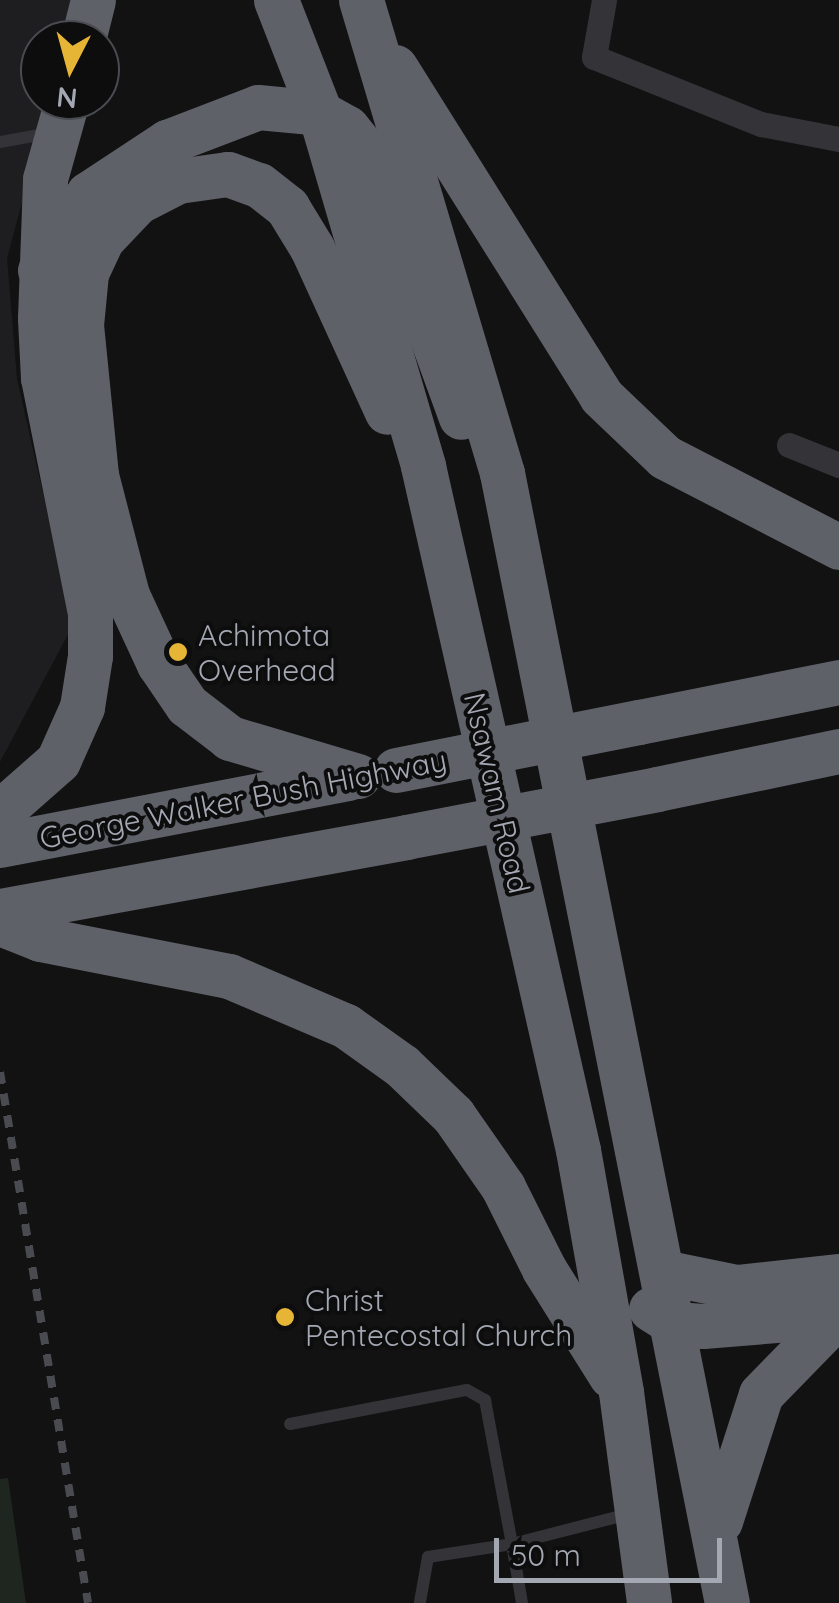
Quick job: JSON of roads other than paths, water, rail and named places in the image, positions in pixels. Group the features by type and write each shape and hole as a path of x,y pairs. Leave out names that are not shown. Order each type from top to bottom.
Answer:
{"highway":[{"name":"Nsawam Road","path":"276,0 320,113 423,466 599,1262 621,1392 648,1603"},
{"path":"361,0 377,43 502,472 718,1534 727,1603"},
{"path":"377,43 427,110 517,270 601,396 665,457 839,547"},
{"path":"40,270 88,194 167,142 258,107 320,113 347,128 362,148 447,390 502,472"},
{"path":"0,812 58,761 82,707 90,656 90,613 43,378 40,270 45,178 61,120"},
{"path":"377,773 230,738 188,705 159,664 127,595 96,475 81,325 86,273 102,239 138,202 178,181 228,174 260,185 287,207 312,248 372,389 423,466"},
{"name":"George Walker Bush Highway","path":"0,845 839,682"},
{"name":"George Walker Bush Highway","path":"0,910 406,837 839,751"},
{"path":"0,922 40,939 229,976 346,1026 402,1066 454,1115 503,1187 544,1269 621,1392"},
{"path":"599,1262 675,1324 838,1302"},
{"path":"663,1272 736,1288 838,1302"},
{"path":"718,1534 732,1469 761,1394 838,1302"}],"street":[{"path":"604,0 594,57 761,124 839,139"},
{"path":"788,445 839,465"}],"lane":[{"path":"0,142 52,120"},
{"path":"290,1424 478,1393 485,1400 522,1603"},
{"path":"420,1602 422,1564 428,1557 512,1544 636,1512"}],"railway":[{"path":"0,1072 88,1603"}],"place":[{"name":"Achimota Overhead","path":"178,652"},
{"name":"Christ Pentecostal Church","path":"285,1317"}]}
